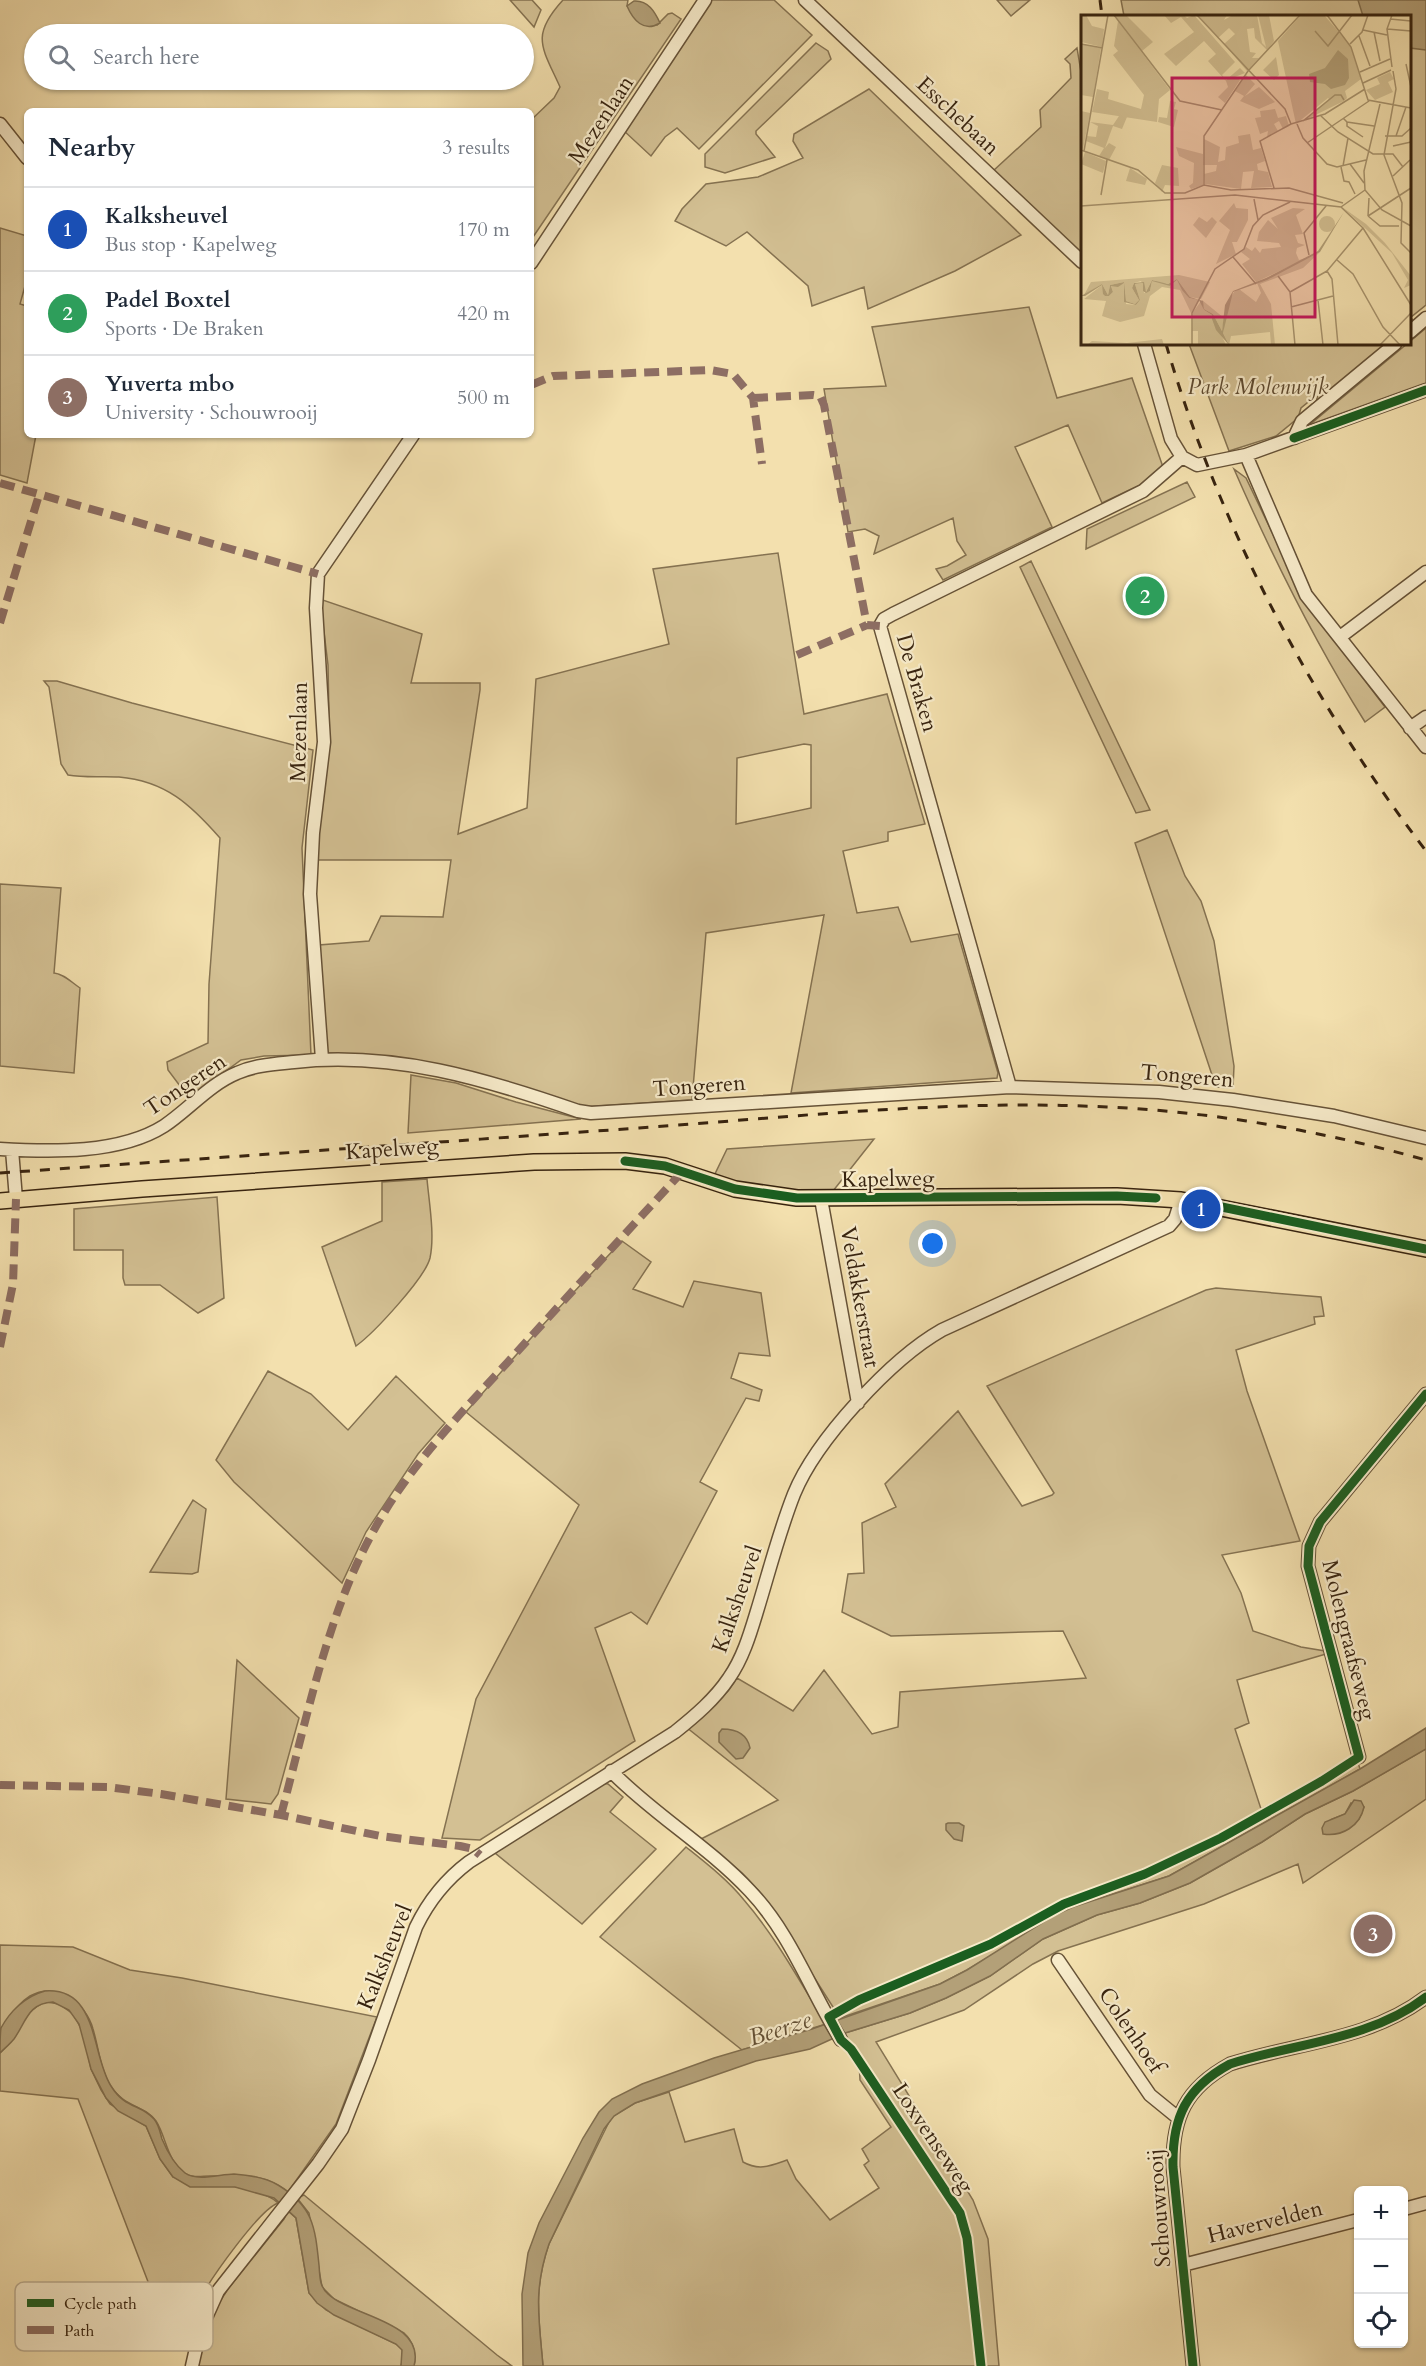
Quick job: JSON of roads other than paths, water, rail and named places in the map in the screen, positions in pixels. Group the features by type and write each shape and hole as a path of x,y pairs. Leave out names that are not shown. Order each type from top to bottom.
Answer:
{"main road":[{"name":"Kapelweg","path":"0,1201 534,1162 625,1161 665,1166 735,1189 797,1198 1117,1196 1181,1200 1426,1249"}],"street":[{"name":"Mezenlaan","path":"534,258 705,0"},
{"name":"Esschebaan","path":"805,0 1081,260"},
{"path":"0,124 24,155"},
{"path":"1411,331 1426,318"},
{"path":"1144,345 1171,439 1182,457 1197,465 1246,455 1426,390"},
{"path":"1294,438 1302,421 1394,345"},
{"name":"Mezenlaan","path":"322,1059 310,894 312,833 324,742 316,608 318,574 411,438"},
{"path":"1246,455 1306,595 1426,747"},
{"name":"De Braken","path":"1010,1087 880,626 884,619 893,614 1143,491 1182,457"},
{"path":"1340,637 1426,572"},
{"path":"1410,728 1426,717"},
{"name":"Tongeren","path":"6,1149 102,1147 135,1141 162,1127 235,1074 274,1064 322,1059 363,1060 422,1066 472,1076 578,1111 591,1113 1010,1087 1159,1092 1233,1100 1334,1116 1426,1138"},
{"path":"6,1149 16,1199"},
{"name":"Veldakkerstraat","path":"821,1199 858,1402"},
{"name":"Kalksheuvel","path":"213,2302 218,2291 342,2129 416,1927 434,1896 456,1872 469,1862 675,1732 699,1712 730,1678 747,1644 795,1492 820,1447 858,1402 927,1338 1169,1226 1175,1219 1181,1200"},
{"name":"Molengraafseweg","path":"1359,1756 1308,1566 1309,1546 1313,1533 1332,1505 1426,1394"},
{"path":"610,1771 631,1792 709,1853 750,1891 776,1923 792,1948 840,2038"},
{"name":"Colenhoef","path":"1058,1960 1150,2095 1177,2117"},
{"name":"Schouwrooij","path":"1193,2366 1172,2143 1177,2117 1186,2101 1201,2083 1230,2064 1377,2025 1411,2008 1426,1997"},
{"path":"1408,2208 1426,2203"},
{"name":"Havervelden","path":"1183,2265 1354,2221"},
{"name":"Kalksheuvel","path":"192,2366 195,2351"}],"railway":[{"path":"1100,0 1102,15"},
{"path":"1166,345 1213,479 1241,545 1273,610 1344,734 1426,851"},
{"path":"0,1173 873,1110 990,1105 1107,1107 1228,1118 1347,1140 1426,1160"}],"place":[{"name":"Padel Boxtel","path":"1145,596"},
{"name":"Kalksheuvel","path":"1201,1209"},
{"name":"Yuverta mbo","path":"1373,1934"}],"park label":[{"name":"Park Molenwijk","path":"1258,387"}],"water label":[{"name":"Beerze","path":"780,2029"}]}
